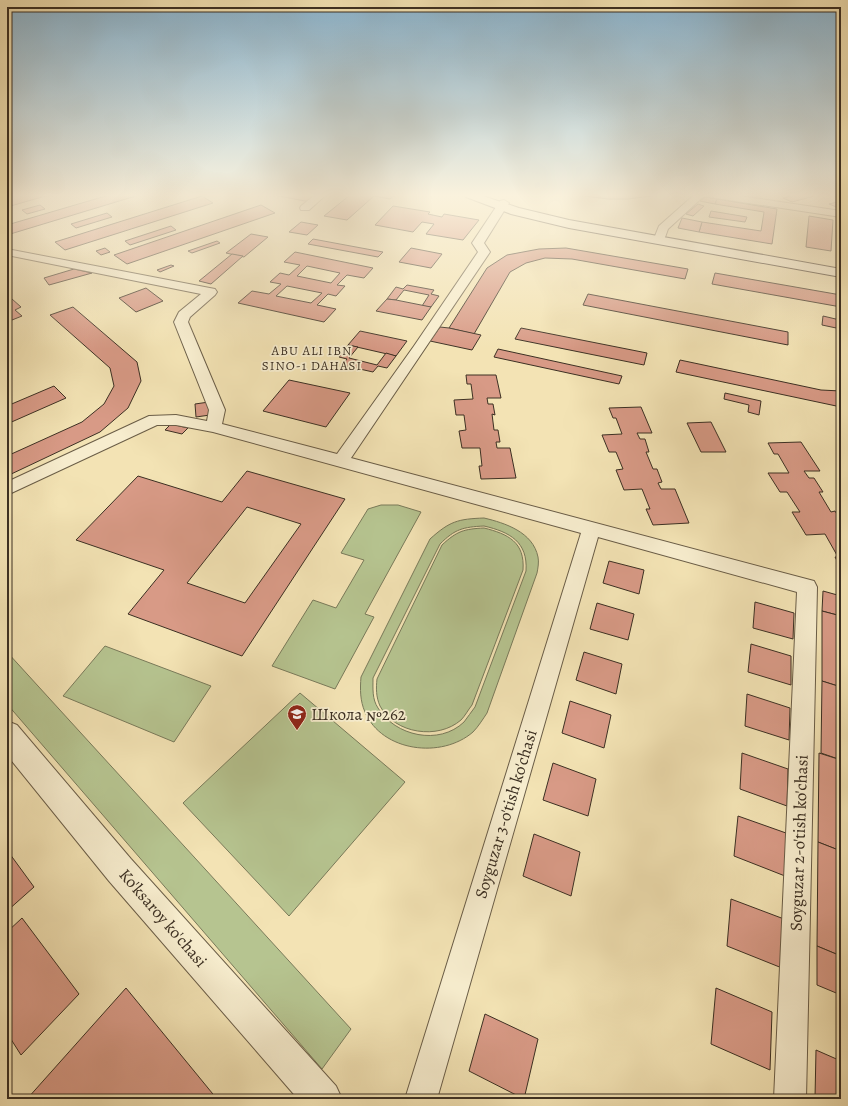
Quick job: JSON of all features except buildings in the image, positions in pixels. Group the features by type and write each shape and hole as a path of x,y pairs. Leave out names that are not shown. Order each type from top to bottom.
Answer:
{"main road":[{"path":"701,247 841,273"},
{"path":"708,247 841,268"},
{"name":"Ko'ksaroy ko'chasi","path":"7,734 102,850 323,1099"}],"street":[{"path":"340,461 420,348 484,252 480,247"},
{"path":"7,252 211,292 184,315 181,322 217,410 214,427"},
{"path":"7,489 155,420 176,420 214,427 591,529"},
{"name":"Soyguzar 2-o'tish ko'chasi","path":"591,529 807,587 790,1099"},
{"name":"Soyguzar 3-o'tish ko'chasi","path":"421,1099 591,529"}],"green space":[{"path":"381,505 398,505 421,512 365,614 374,617 335,689 272,666 313,600 336,608 364,560 341,553 368,509"},
{"path":"475,518 484,518 501,523 524,535 535,548 538,559 537,573 487,713 477,728 460,741 445,746 430,748 414,747 398,743 385,736 373,725 365,712 362,704 360,686 361,677 430,539 443,528 455,522","holes":["484,526 502,531 516,540 524,553 526,571 475,707 464,722 454,729 442,734 430,736 406,731 386,718 376,705 373,690 373,678 440,544 450,535 465,528"]},
{"path":"484,528 500,533 518,546 523,560 523,570 472,705 461,720 452,726 441,730 429,732 406,728 396,723 380,706 376,686 377,679 442,545 461,532 471,529"},
{"path":"105,646 211,686 174,742 63,696"},
{"path":"7,652 351,1029 322,1069 7,704"},
{"path":"300,693 405,782 289,916 183,803"}],"place":[{"name":"Школа №262","path":"297,731"}],"district":[{"name":"ABU ALI IBN SINO-1 DAHASI","path":"312,358"}]}
